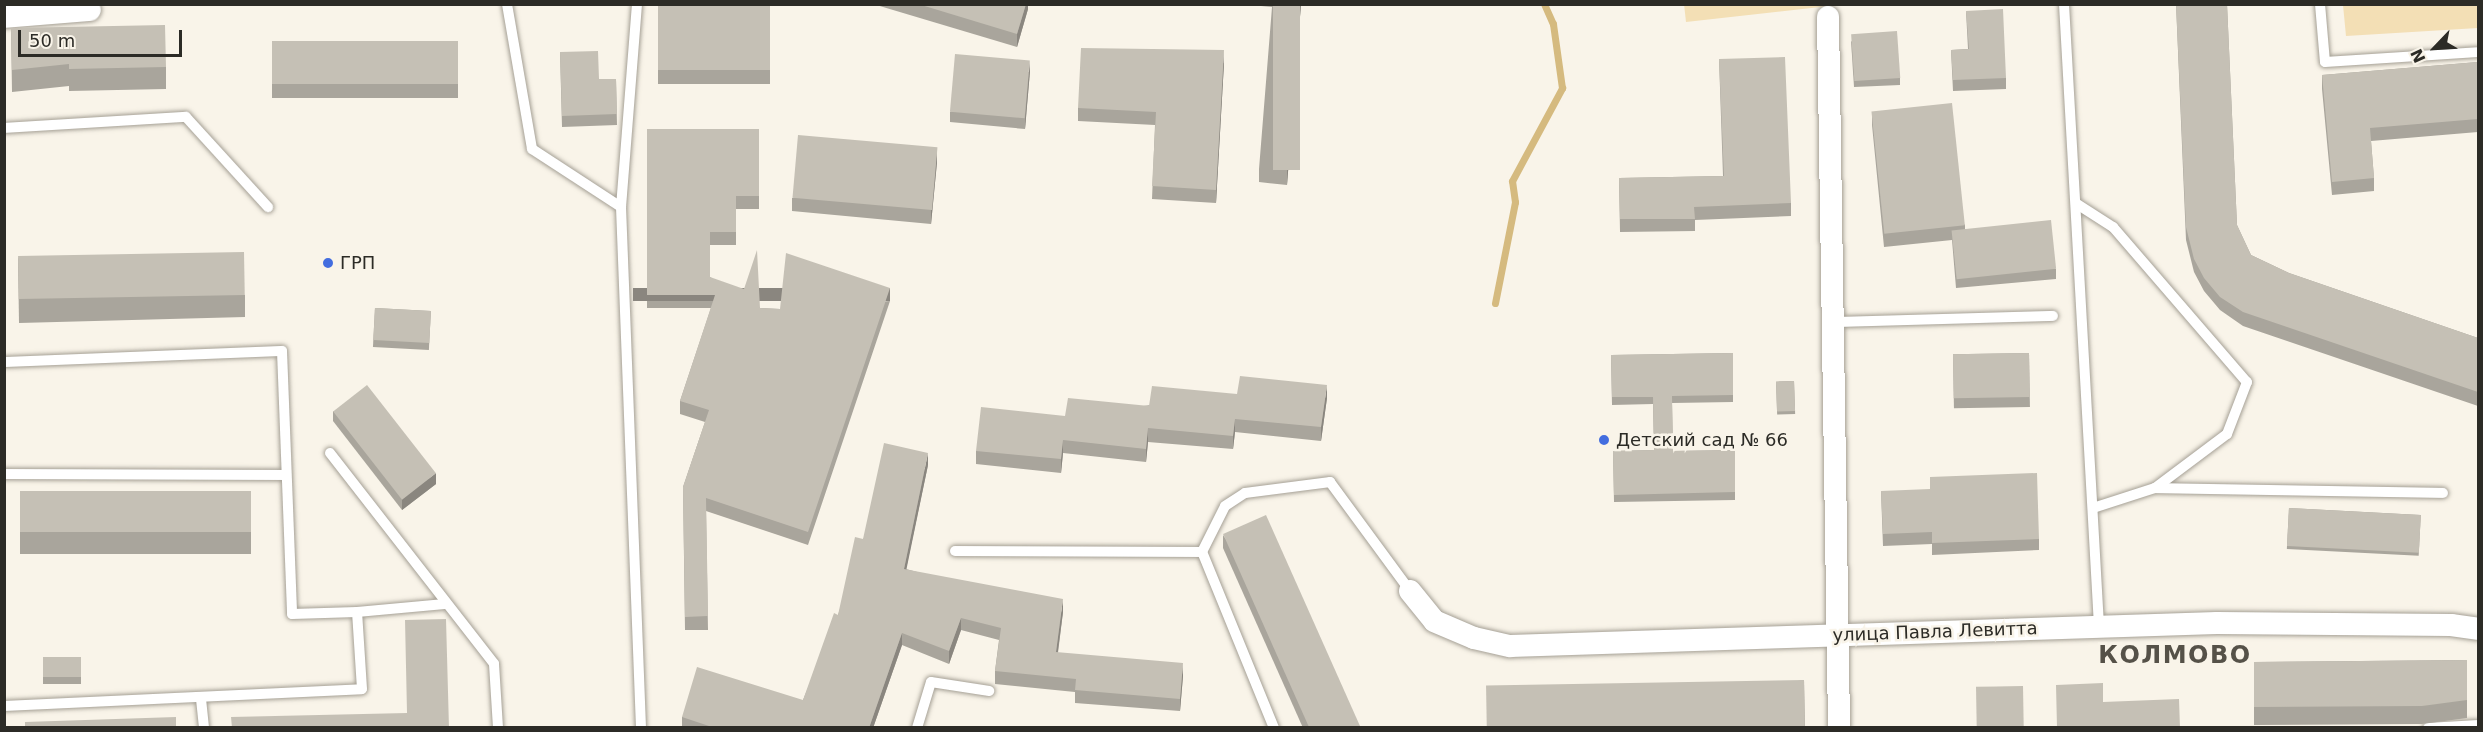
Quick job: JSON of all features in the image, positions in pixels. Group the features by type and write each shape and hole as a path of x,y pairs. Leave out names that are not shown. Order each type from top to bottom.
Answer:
{"street":[{"path":"4,17 90,10"},
{"path":"1828,17 1839,728"},
{"name":"улица Павла Левитта","path":"1410,591 1434,621 1474,638 1510,646 2229,623 2451,625 2478,629"}],"lane":[{"path":"507,4 532,149 621,207"},
{"path":"636,4 621,207 641,728"},
{"path":"2064,4 2099,626"},
{"path":"2320,4 2325,62 2478,52"},
{"path":"4,128 186,117 268,207"},
{"path":"2077,204 2113,227 2247,382 2227,434 2155,488"},
{"path":"1833,322 2053,316"},
{"path":"4,362 282,351 292,614 357,612 445,604"},
{"path":"330,453 445,604 494,664 498,728"},
{"path":"4,474 285,475"},
{"path":"1274,728 1202,552 1225,506 1245,493 1330,482 1410,591"},
{"path":"2093,508 2155,488 2443,493"},
{"path":"955,551 1202,552"},
{"path":"4,706 201,699 362,689 357,612"},
{"path":"916,728 931,682 989,691"},
{"path":"201,699 204,728"},
{"path":"2428,728 2478,725"}],"shaded area":[{"path":"1684,4 1838,5 1686,22"},
{"path":"2343,5 2478,5 2478,28 2346,36"}],"building":[{"path":"658,4 770,4 770,70 658,70"},
{"path":"918,4 1026,4 1017,34"},
{"path":"1273,4 1300,4 1300,170 1273,170"},
{"path":"2176,4 2227,4 2237,225 2251,255 2289,273 2478,338 2478,392 2243,312 2220,297 2204,278 2194,259 2186,227"},
{"path":"2003,9 2006,78 1953,80 1951,50 1969,49 1966,11"},
{"path":"165,25 166,67 69,69 69,64 12,70 11,28"},
{"path":"1897,31 1900,78 1854,81 1851,34"},
{"path":"272,41 458,41 458,84 272,84"},
{"path":"1081,48 1224,50 1216,190 1152,186 1156,112 1078,108"},
{"path":"598,51 599,79 616,79 617,114 562,116 560,52"},
{"path":"955,54 1030,61 1025,118 950,112"},
{"path":"1785,57 1791,203 1694,207 1695,219 1620,219 1619,178 1724,176 1719,59"},
{"path":"2478,62 2478,119 2370,128 2374,178 2332,182 2322,75"},
{"path":"1952,103 1965,225 1884,234 1871,111"},
{"path":"647,129 759,129 759,196 736,196 736,232 710,232 710,277 744,289 757,250 760,308 780,309 786,253 890,288 808,532 706,498 708,616 685,617 683,487 709,410 680,401 715,295 647,295"},
{"path":"798,135 937,147 932,210 793,198"},
{"path":"2051,220 2056,269 1957,279 1952,230"},
{"path":"244,252 245,295 19,299 18,256"},
{"path":"375,308 431,311 429,343 373,340"},
{"path":"1733,353 1733,395 1672,396 1673,451 1735,450 1735,492 1614,495 1613,451 1654,450 1653,397 1612,397 1611,355"},
{"path":"2029,353 2030,397 1954,398 1953,354"},
{"path":"1240,376 1327,385 1321,427 1235,419 1233,436 1148,428 1146,449 1063,440 1061,459 976,451 981,407 1065,416 1068,398 1149,406 1152,386 1237,394"},
{"path":"1794,381 1795,411 1777,412 1776,382"},
{"path":"367,385 436,473 402,500 333,411"},
{"path":"884,443 928,453 904,569 1063,599 1056,652 1183,663 1180,699 1075,690 1076,679 995,671 1001,628 961,618 949,651 902,633 869,728 715,728 682,717 697,667 803,700 834,613 838,615 855,537 863,539"},
{"path":"2037,473 2039,539 1932,543 1932,532 1883,534 1881,491 1930,489 1930,477"},
{"path":"20,491 251,491 251,532 20,532"},
{"path":"2289,508 2421,515 2419,553 2287,546"},
{"path":"1266,515 1361,728 1309,728 1223,534"},
{"path":"446,619 449,728 232,728 231,717 407,713 405,620"},
{"path":"43,657 81,657 81,677 43,677"},
{"path":"2467,660 2467,700 2422,706 2254,707 2254,662"},
{"path":"1804,680 1805,726 1487,728 1486,686"},
{"path":"2103,683 2103,702 2179,699 2180,728 2057,728 2056,685"},
{"path":"2023,686 2024,728 1977,728 1976,687"},
{"path":"176,717 176,728 25,728 25,722"}],"waterway":[{"path":"1495,303 1515,202 1512,181 1562,88 1553,24 1544,4"}],"place":[{"name":"ГРП","path":"328,263"},
{"name":"Детский сад № 66","path":"1604,440"}],"district":[{"name":"КОЛМОВО","path":"2175,656"}]}
